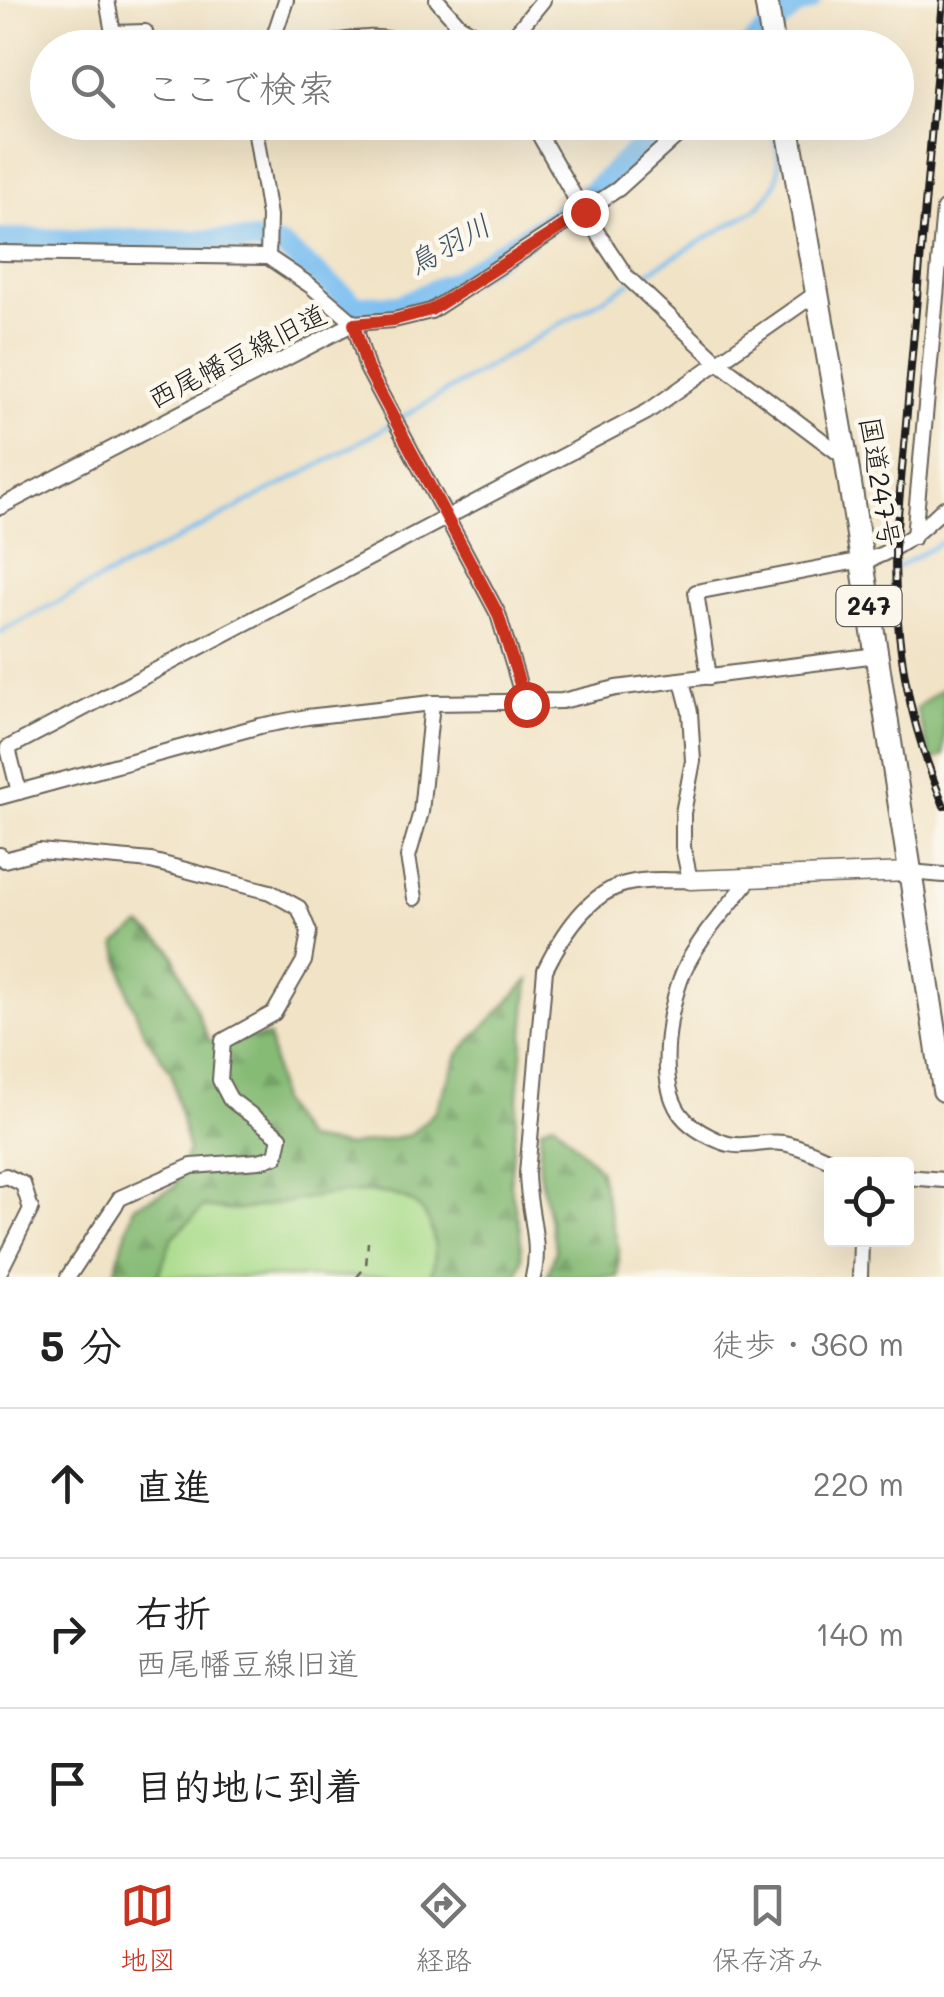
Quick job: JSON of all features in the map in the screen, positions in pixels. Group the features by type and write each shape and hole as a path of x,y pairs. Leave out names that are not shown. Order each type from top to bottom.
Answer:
{"highway":[{"name":"国道247号","path":"790,140 846,458 944,1090"}],"street":[{"path":"107,0 112,30"},
{"path":"276,30 286,0"},
{"path":"437,0 468,30"},
{"path":"517,30 542,0"},
{"path":"453,30 459,25"},
{"path":"257,140 269,216 268,257"},
{"path":"542,140 626,276 718,362 846,458"},
{"name":"西尾幡豆線旧道","path":"0,506 354,324 394,320 431,310 581,206 618,189 672,140"},
{"path":"914,536 944,209"},
{"path":"0,254 268,257 311,286 354,324 367,368 498,614 526,704"},
{"path":"19,792 8,748 648,412 818,292"},
{"path":"932,356 944,346"},
{"path":"708,677 696,592 861,560 895,549 944,508"},
{"path":"0,797 260,726 308,717 432,703 562,701 616,688 877,655"},
{"path":"682,682 690,712 693,762 683,813 683,847 690,880"},
{"path":"415,898 408,857 421,812 432,703"},
{"path":"0,855 4,860 39,851 151,861 270,892 299,908 309,932 304,962 274,1013 224,1041 220,1080 230,1099 280,1137 276,1156 192,1166 120,1198 68,1277"},
{"path":"533,1277 538,1259 526,1172 546,970 559,941 592,903 623,884 910,872 944,875"},
{"path":"751,878 701,942 674,996 667,1051 670,1094 680,1114 698,1130 728,1145 784,1143 824,1158"},
{"path":"0,1178 6,1176 22,1184 31,1208 0,1271"},
{"path":"914,1178 944,1180"},
{"path":"860,1277 861,1247"}],"path":[{"path":"357,1277 366,1266 368,1242"}],"green space":[{"path":"944,687 944,755 932,761 916,708"},
{"path":"141,925 171,949 209,1041 269,1036 280,1102 305,1140 346,1146 410,1135 435,1112 459,1053 529,980 510,1184 520,1229 522,1260 517,1277 430,1277 434,1244 421,1210 402,1197 376,1192 235,1210 204,1207 172,1238 158,1277 113,1277 134,1206 175,1187 188,1151 171,1072 144,1033 129,996 116,944"},
{"path":"554,1122 599,1169 619,1250 618,1277 547,1277 556,1250 539,1171 541,1128"},
{"path":"378,1177 440,1216 440,1277 146,1277 198,1197"}],"waterway":[{"name":"鳥羽川","path":"768,30 794,7 810,0"},
{"name":"鳥羽川","path":"0,239 256,241 283,247 357,306 401,305 457,280 583,200 648,140"},
{"path":"638,278 756,209 777,179 775,140"},
{"path":"401,418 630,283"},
{"path":"0,632 393,423"},
{"path":"898,567 944,541"}],"railway":[{"path":"943,0 895,549 897,617 906,680 921,742 944,806"}],"route":[{"path":"526,704 498,614 367,368 354,324 394,320 431,310 585,212"}]}
